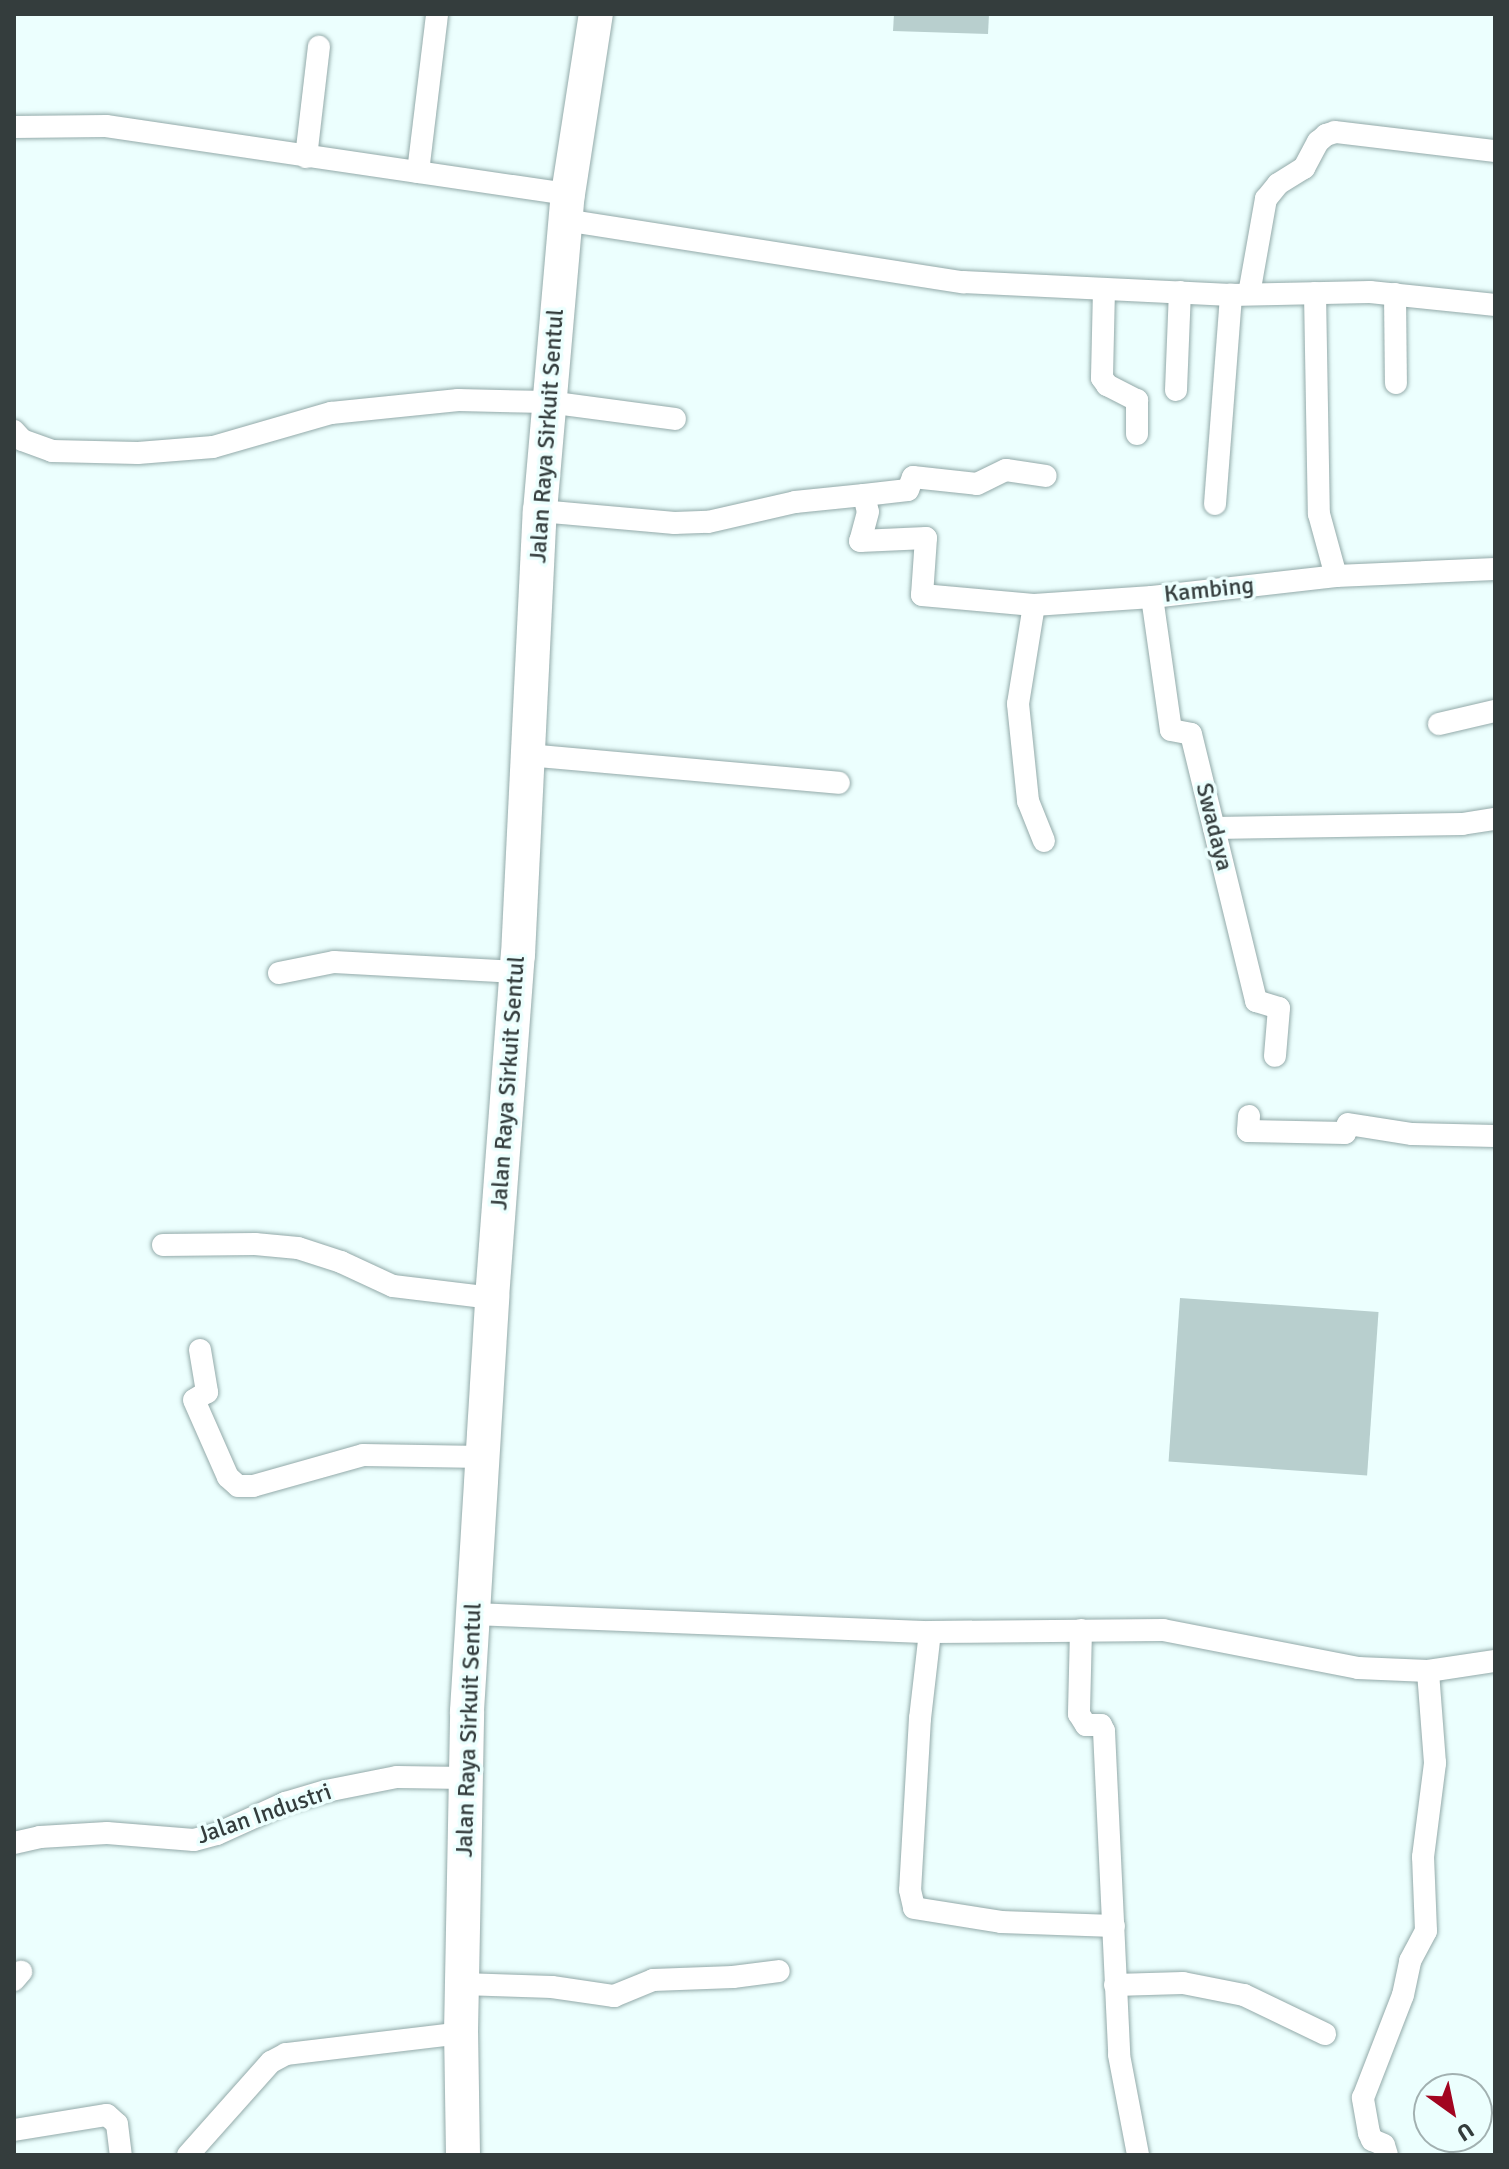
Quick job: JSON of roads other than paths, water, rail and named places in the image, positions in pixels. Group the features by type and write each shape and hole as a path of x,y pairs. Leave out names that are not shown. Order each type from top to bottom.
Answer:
{"main road":[{"name":"Jalan Raya Sirkuit Sentul","path":"463,2155 461,2033 473,1614 492,1298 517,972 540,511 567,207 596,14"}],"street":[{"path":"418,172 437,14"},
{"path":"306,157 319,47"},
{"path":"14,127 106,126 418,172 567,207 963,282 1240,294 1395,294 1495,305"},
{"path":"1215,504 1240,294 1266,199 1278,184 1304,168 1318,142 1335,132 1495,151"},
{"path":"1104,289 1102,378 1107,385 1137,400 1137,434"},
{"path":"1176,390 1180,292"},
{"path":"1315,293 1319,514 1336,576"},
{"path":"1395,294 1396,383"},
{"path":"14,431 22,440 52,451 178,452 213,447 331,413 458,400 548,402 675,419"},
{"path":"540,511 674,523 708,522 795,502 908,490 913,477 977,484 1006,470 1046,476"},
{"name":"Kambing","path":"864,495 868,512 860,541 926,538 922,595 1034,605 1152,597 1336,576 1495,569"},
{"name":"Swadaya","path":"1152,597 1171,730 1191,734 1256,1001 1279,1008 1275,1056"},
{"path":"1034,605 1018,704 1028,801 1044,841"},
{"path":"1439,724 1495,711"},
{"path":"527,755 839,783"},
{"path":"1214,828 1462,824 1495,819"},
{"path":"279,973 334,962 517,972"},
{"path":"1249,1116 1248,1131 1345,1133 1348,1124 1412,1134 1495,1136"},
{"path":"163,1245 298,1248 341,1262 393,1286 492,1298"},
{"path":"200,1350 207,1392 194,1400 228,1477 238,1486 253,1486 363,1455 483,1457"},
{"path":"473,1614 930,1632 1163,1630 1342,1666 1428,1671 1495,1661"},
{"path":"1081,1630 1079,1714 1086,1725 1101,1725 1104,1731 1119,2055 1138,2155"},
{"path":"930,1632 919,1734 910,1890 914,1908 1001,1922 1114,1926"},
{"path":"1387,2155 1384,2145 1372,2140 1369,2133 1363,2098 1403,1995 1410,1961 1426,1931 1423,1857 1435,1763 1428,1671"},
{"name":"Jalan Industri","path":"14,1843 40,1837 107,1833 194,1840 224,1832 285,1803 326,1791 397,1777 466,1778"},
{"path":"462,1984 552,1987 614,1996 653,1980 779,1971"},
{"path":"1115,1985 1183,1983 1244,1995 1325,2034"},
{"path":"188,2155 271,2062 286,2054 461,2033"},
{"path":"14,2130 107,2115 117,2124 121,2155"}]}
